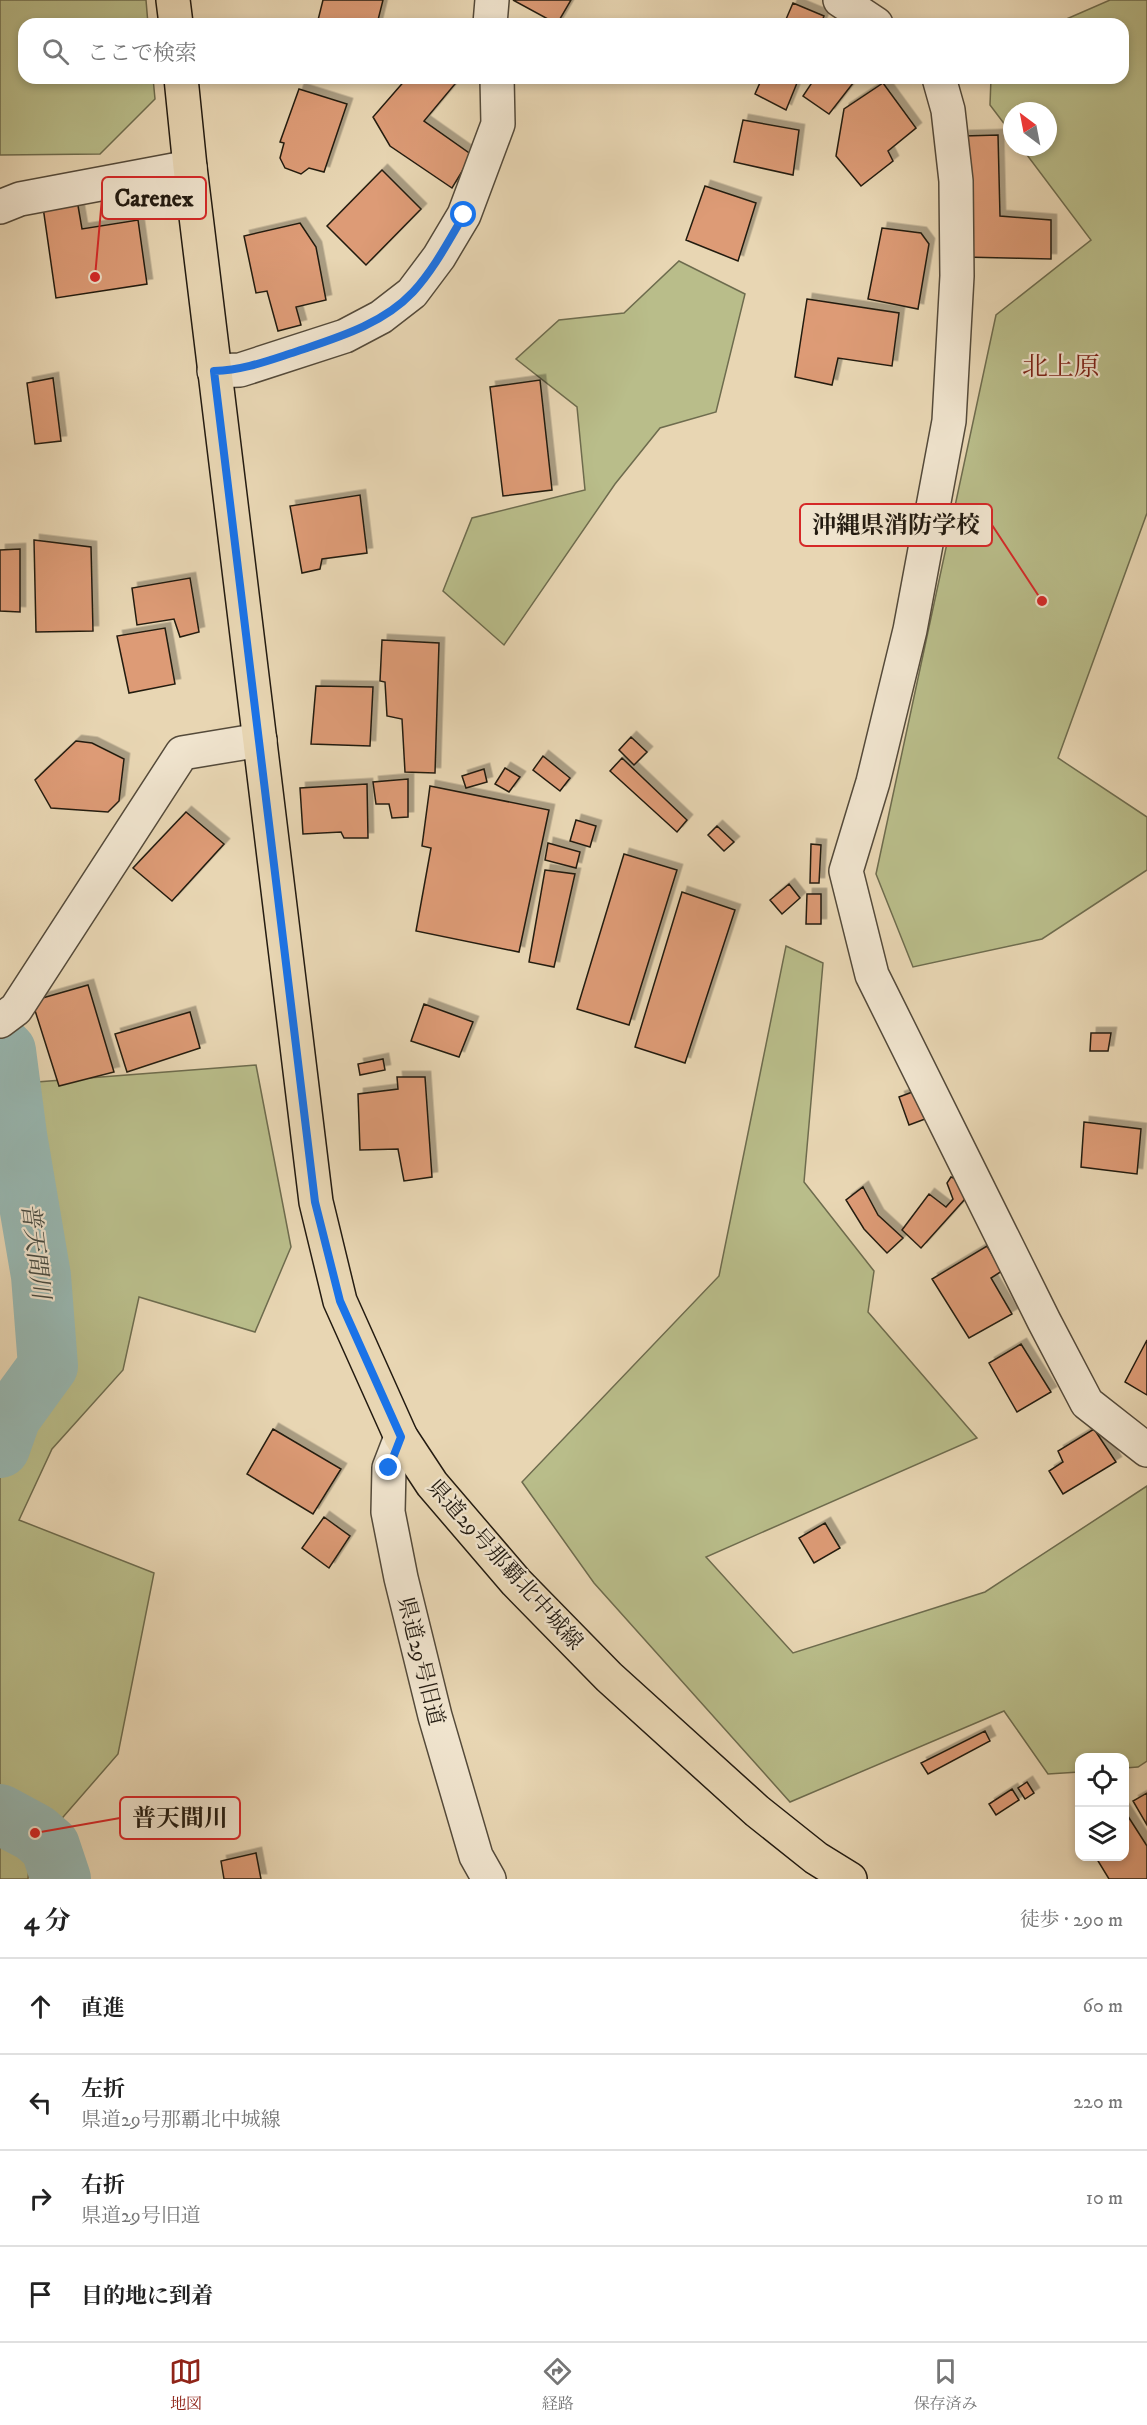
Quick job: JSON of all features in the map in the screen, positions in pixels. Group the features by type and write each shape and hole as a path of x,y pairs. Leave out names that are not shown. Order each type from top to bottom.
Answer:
{"main road":[{"path":"173,0 175,18"},
{"name":"県道29号那覇北中城線","path":"182,84 214,371 315,1202 340,1301 401,1437 432,1484 516,1582 609,1677 757,1811 816,1858 850,1879"}],"street":[{"path":"490,18 492,0"},
{"path":"840,0 867,18"},
{"path":"214,371 240,370 345,336 381,317 412,293 440,257 464,215 498,124 497,84"},
{"path":"941,84 948,110 956,181 957,276 949,421 910,630 873,782 846,871 872,975 1044,1321 1087,1403 1147,1449"},
{"path":"0,207 20,199 190,167"},
{"path":"8,1015 182,753 260,740"},
{"name":"県道29号旧道","path":"401,1437 389,1468 388,1512 435,1716 476,1856 489,1879"}],"green space":[{"path":"0,0 146,0 148,18 18,18 18,84 154,84 155,99 100,154 0,155"},
{"path":"1110,0 1147,0 1147,513 1058,758 1147,817 1147,870 1042,939 913,967 876,874 996,315 1091,240 1028,156 1057,156 1057,102 1003,102 1003,122 990,105 991,84 1129,84 1129,18 1069,18"},
{"path":"679,261 745,294 716,412 660,428 615,484 504,645 443,591 472,518 585,490 577,407 516,359 559,320 624,313"},
{"path":"786,946 823,963 804,1182 874,1271 868,1312 977,1438 706,1557 793,1653 985,1592 1147,1486 1147,1761 1138,1767 1129,1768 1129,1753 1075,1753 1075,1772 1048,1774 1004,1711 790,1802 594,1583 522,1482 719,1276"},
{"path":"256,1065 291,1247 255,1332 139,1297 123,1370 52,1449 19,1520 154,1573 118,1754 30,1855 28,1879 0,1879 0,1429 55,1372 57,1287 28,1175 24,1083"}],"building":[{"path":"323,0 383,0 378,18 318,18"},
{"path":"513,0 571,0 560,18 546,18"},
{"path":"793,3 824,16 823,18 787,18"},
{"path":"402,84 455,84 424,121 472,155 452,188 390,146 373,117"},
{"path":"759,84 797,84 786,110 755,94"},
{"path":"811,84 852,84 829,114 803,96"},
{"path":"884,84 916,128 888,151 893,161 861,186 836,156 844,109"},
{"path":"299,89 347,104 324,172 309,168 301,174 285,168 280,158 284,143 280,142"},
{"path":"743,120 799,130 793,175 734,162"},
{"path":"998,135 1000,216 1051,220 1051,259 963,257 964,136"},
{"path":"382,170 421,209 366,265 327,226"},
{"path":"705,186 756,203 738,261 686,240"},
{"path":"76,194 82,229 138,220 147,284 56,298 42,200"},
{"path":"300,223 316,247 326,300 296,307 301,325 278,331 267,291 256,293 244,236"},
{"path":"882,228 921,233 929,244 918,309 868,299"},
{"path":"807,299 899,313 892,366 838,358 832,385 795,377"},
{"path":"53,378 61,441 35,444 27,383"},
{"path":"540,380 552,490 503,496 490,387"},
{"path":"360,495 367,553 322,559 320,569 302,573 290,506"},
{"path":"34,540 91,547 93,631 36,632"},
{"path":"20,549 20,612 0,611 0,550"},
{"path":"190,578 199,632 180,637 174,619 137,625 132,588"},
{"path":"165,628 175,684 129,693 117,636"},
{"path":"382,640 439,643 435,773 405,772 402,719 387,716 385,682 380,681"},
{"path":"316,686 373,687 370,746 311,744"},
{"path":"631,737 647,752 634,765 619,750"},
{"path":"76,741 92,743 124,759 119,801 108,812 51,808 35,780"},
{"path":"543,756 570,778 560,791 533,770"},
{"path":"622,758 687,820 677,832 610,771"},
{"path":"505,768 520,777 509,792 495,784"},
{"path":"484,769 487,782 466,788 462,776"},
{"path":"408,779 408,817 392,818 389,804 376,804 373,782"},
{"path":"367,784 368,838 344,838 341,832 303,834 300,788"},
{"path":"430,786 549,810 519,952 416,931 431,848 422,846"},
{"path":"186,812 224,844 172,901 133,868"},
{"path":"576,820 596,826 590,847 570,841"},
{"path":"717,826 734,842 724,851 708,835"},
{"path":"548,843 580,852 576,868 545,860"},
{"path":"811,844 821,845 819,883 810,883"},
{"path":"624,854 677,870 629,1025 577,1009"},
{"path":"545,870 575,874 554,967 529,962"},
{"path":"789,884 800,898 782,914 770,900"},
{"path":"682,892 735,910 685,1063 635,1047"},
{"path":"807,894 821,894 821,924 806,924"},
{"path":"88,985 114,1072 59,1086 32,1001"},
{"path":"424,1004 473,1022 459,1057 411,1041"},
{"path":"190,1012 200,1048 127,1072 115,1034"},
{"path":"1091,1033 1111,1033 1108,1051 1090,1051"},
{"path":"383,1059 385,1070 360,1075 358,1064"},
{"path":"397,1077 425,1077 432,1177 404,1181 398,1149 360,1150 358,1094 398,1089"},
{"path":"915,1091 925,1119 909,1125 899,1097"},
{"path":"1084,1122 1141,1129 1137,1174 1081,1167"},
{"path":"951,1177 956,1179 965,1199 921,1248 902,1230 929,1194 946,1207 953,1199 947,1183"},
{"path":"863,1187 878,1215 903,1238 887,1253 864,1229 846,1200"},
{"path":"987,1246 1002,1271 991,1278 1012,1314 969,1338 932,1279"},
{"path":"1147,1340 1147,1395 1125,1382"},
{"path":"1021,1344 1051,1392 1017,1412 989,1363"},
{"path":"273,1429 341,1469 313,1514 247,1474"},
{"path":"1094,1429 1116,1462 1063,1494 1049,1471 1063,1462 1058,1451"},
{"path":"324,1517 350,1536 329,1568 302,1548"},
{"path":"825,1523 840,1548 814,1563 799,1538"},
{"path":"985,1731 990,1741 928,1774 921,1763"},
{"path":"1027,1782 1034,1793 1025,1799 1018,1788"},
{"path":"1012,1789 1019,1800 996,1815 989,1804"},
{"path":"1147,1793 1147,1825 1133,1801"},
{"path":"1129,1818 1147,1846 1147,1879 1109,1879 1098,1861 1129,1861"},
{"path":"256,1853 261,1879 224,1879 221,1861"}],"waterway":[{"name":"普天間川","path":"0,1045 6,1051 17,1135 41,1276 48,1366 11,1417 0,1448"},
{"name":"普天間川","path":"0,1814 35,1833 50,1846 61,1879"}],"place":[{"name":"Carenex","path":"95,277"},
{"name":"沖縄県消防学校","path":"1042,601"},
{"name":"普天間川","path":"35,1833"}],"district":[{"name":"北上原","path":"1061,366"}],"route":[{"path":"389,1468 401,1437 340,1301 315,1202 214,371 240,370 345,336 381,317 412,293 440,257 464,215"}]}
